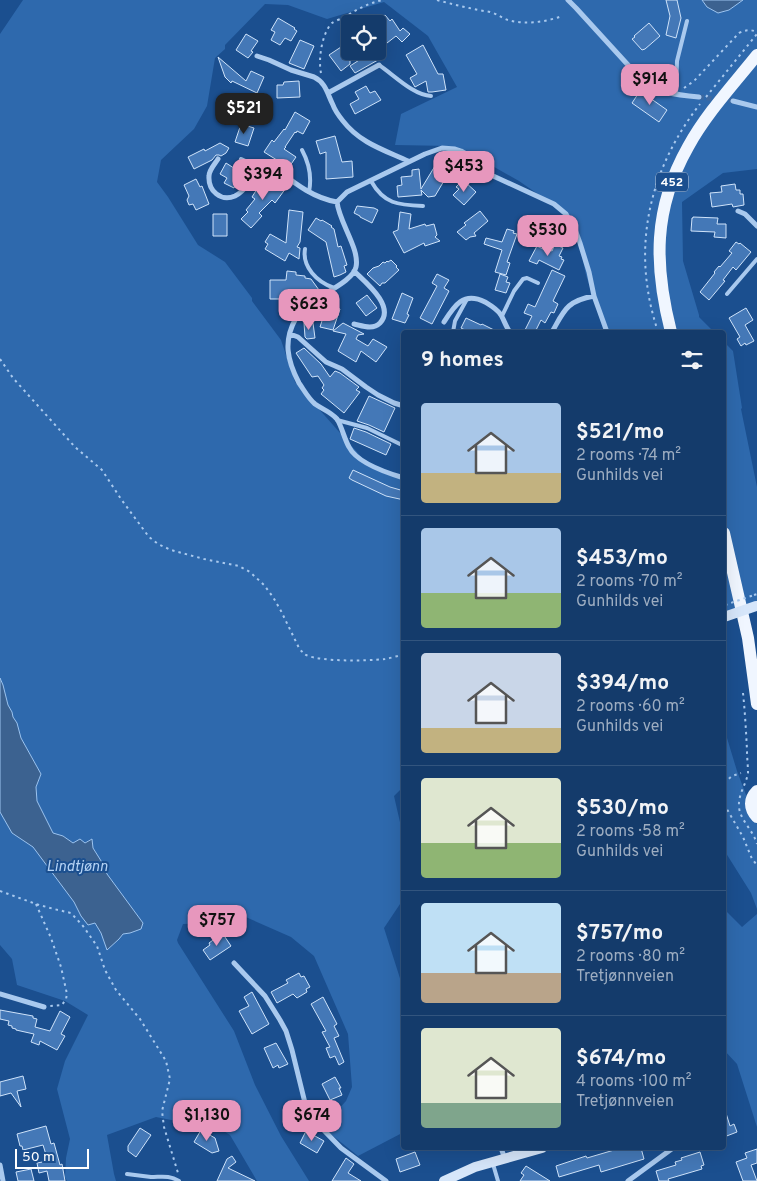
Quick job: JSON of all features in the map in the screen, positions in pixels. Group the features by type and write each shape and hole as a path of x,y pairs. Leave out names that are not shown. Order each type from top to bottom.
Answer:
{"main road":[{"name":"452","path":"671,330 662,291 659,256 662,218 670,187 679,164 697,131 757,55"},
{"path":"726,541 746,624 757,704"},
{"path":"756,817 750,804 755,793 757,780"}],"street":[{"path":"568,0 622,60 647,84 660,91 699,97"},
{"path":"257,56 291,70 314,76 322,82 333,107 352,132 364,141 408,161"},
{"path":"328,93 379,65"},
{"path":"733,101 757,107"},
{"path":"336,202 347,192 434,150 442,148 461,151 492,175 554,204 566,214 576,232 589,272 594,296 606,330"},
{"path":"218,159 209,174 209,182 212,190 220,196 235,196 244,190 258,173 264,169 274,168 296,185 325,200 336,202"},
{"path":"336,202 340,218 354,248 356,263 354,271 344,282 302,310 297,316 290,334 289,359 292,369 309,398 337,420 352,452 367,463 401,477"},
{"path":"738,211 745,214 757,226"},
{"path":"354,271 380,298 383,304 384,315 380,323 372,327 354,324"},
{"path":"553,330 567,307 579,300 594,296"},
{"path":"444,322 456,304 467,299 480,300 494,308 502,316 509,330"},
{"path":"290,334 305,343 326,362 342,369 378,395 401,405"},
{"path":"726,616 756,600"},
{"path":"234,963 265,996 286,1031 306,1107 311,1117 341,1148 386,1181"},
{"path":"0,994 44,1007"},
{"path":"502,1150 505,1159"},
{"path":"444,1181 462,1172 535,1150"},
{"path":"628,1181 670,1150"},
{"path":"0,1165 3,1181"}],"lane":[{"path":"676,94 677,61 687,21"},
{"path":"379,65 409,87 425,96 431,96"},
{"path":"302,150 307,160 310,174 309,192"},
{"path":"241,159 261,166 264,169"},
{"path":"371,181 378,192 392,202 423,206"},
{"path":"305,249 305,259 310,272 326,285 334,288"},
{"path":"727,294 757,258"},
{"path":"502,316 514,291 523,279 527,278 538,283"},
{"path":"453,330 455,321 467,299"},
{"path":"337,420 367,428 401,445"},
{"path":"492,1162 498,1181"},
{"path":"127,1174 165,1176 179,1181"}],"path":[{"path":"322,82 319,65 320,52 325,36 332,24 370,3 383,0"},
{"path":"437,0 492,13 508,20 523,22 551,20 562,16"},
{"path":"682,90 694,81 739,34 748,30 757,32"},
{"path":"0,359 17,383 75,447 102,470 149,536 158,544 171,550 239,566 250,572 264,585 273,597 303,653 315,657 339,660 387,659 401,655"},
{"path":"728,597 729,605"},
{"path":"726,605 734,601 756,600"},
{"path":"743,687 748,769 746,782 740,796 739,807 741,816 750,828 757,844"},
{"path":"726,781 732,776 742,773"},
{"path":"726,807 743,837 752,859 757,865"},
{"path":"0,891 36,904 72,913 97,946 105,970 116,990 140,1019 166,1061 170,1079 162,1112 164,1127 179,1181"},
{"path":"36,904 61,967 67,994 62,1005 44,1007"}],"shaded area":[{"path":"23,0 702,0 707,7 729,10 743,0 757,0 757,169 723,173 682,202 683,261 699,317 712,330 603,330 586,275 574,219 519,181 468,152 450,146 395,145 401,114 457,87 428,36 384,2 327,19 288,5 265,4 215,58 207,106 194,129 161,160 157,182 198,245 225,262 281,340 295,382 364,460 401,478 401,789 394,796 401,827 401,902 384,928 401,982 401,1134 358,1156 322,1127 346,1101 352,1087 348,1034 314,956 291,937 239,914 214,923 183,924 177,940 234,1031 255,1085 281,1136 309,1181 257,1181 230,1135 222,1130 156,1117 107,1135 116,1181 67,1181 65,1177 66,1158 70,1139 57,1089 65,1061 88,1015 65,1001 17,985 12,959 0,945 0,812 12,833 33,847 74,902 81,916 95,923 107,950 123,934 130,933 143,923 107,874 93,848 91,839 84,843 73,843 63,836 53,833 37,801 36,787 41,774 21,738 0,678 0,34"},
{"path":"726,344 733,351 741,409 757,487 757,603 726,612"},
{"path":"726,735 737,771 757,824 757,909 751,893 726,853"},
{"path":"726,911 742,927 757,914 757,1127 737,1064 726,1052"}],"water":[{"path":"702,0 743,0 729,10 718,13 707,7"},
{"name":"Lindtjønn","path":"0,678 21,738 41,774 36,787 37,801 53,833 63,836 73,843 80,839 85,843 92,839 93,848 107,874 143,923 141,929 123,934 107,950 95,923 88,925 74,902 33,847 12,833 0,812"}],"building":[{"path":"666,0 677,0 681,18 676,38 666,35 670,16"},
{"path":"386,16 390,21 392,19 400,31 403,28 410,34 402,42 396,36 386,44"},
{"path":"278,18 297,31 291,41 285,38 280,45 271,40 275,32 271,30"},
{"path":"649,23 660,36 642,50 632,39"},
{"path":"246,34 258,41 248,58 236,50"},
{"path":"300,40 314,46 304,69 289,63"},
{"path":"423,45 438,74 443,74 446,90 428,92 426,81 415,87 410,78 417,74 406,55"},
{"path":"341,47 341,60 350,60 350,64 341,71 329,55"},
{"path":"218,57 246,81 251,71 264,77 257,93 232,81 231,83 225,77"},
{"path":"359,60 378,60 355,73 350,66"},
{"path":"660,73 673,73 672,84 659,84"},
{"path":"299,81 300,97 277,98 277,85 283,85 284,82"},
{"path":"366,86 370,93 375,91 381,100 355,114 350,104 359,99 355,92"},
{"path":"640,91 667,110 659,122 632,103"},
{"path":"295,112 310,121 303,134 295,132 284,149 296,157 287,170 278,164 280,162 264,152 272,140 274,142 285,130"},
{"path":"241,124 254,128 248,146 235,142"},
{"path":"335,136 342,162 352,161 353,177 326,179 326,152 320,154 316,141"},
{"path":"220,143 229,148 226,153 221,156 216,155 212,160 194,169 188,157"},
{"path":"438,161 451,169 435,196 428,197 421,190 422,195 398,197 397,186 402,185 401,177 412,176 412,170 419,169 421,189"},
{"path":"226,163 240,172 234,188 224,183 227,178 220,174"},
{"path":"270,177 286,188 275,203 272,200 259,213 262,216 251,228 241,219 248,212 246,210 255,199 252,197 257,189 262,185 264,186"},
{"path":"196,179 200,187 202,186 209,204 196,210 193,204 189,205 187,200 189,196 184,185"},
{"path":"463,180 476,192 464,205 453,195 459,189 456,187"},
{"path":"735,184 736,190 740,190 740,194 743,194 744,205 733,207 732,204 712,207 710,193 722,192 721,186"},
{"path":"357,206 378,210 372,223 354,213"},
{"path":"289,210 303,212 300,242 297,247 300,248 299,259 289,253 285,261 265,249 268,244 265,242 270,234 286,243"},
{"path":"480,211 488,221 474,233 476,236 466,240 457,232 466,225 464,223"},
{"path":"400,212 411,214 409,229 425,224 426,226 434,224 437,235 435,237 440,241 425,246 424,243 404,253 393,232 398,230"},
{"path":"213,214 227,214 227,236 213,236"},
{"path":"693,217 718,218 717,224 726,224 726,238 714,237 715,232 691,231"},
{"path":"316,218 332,226 334,229 338,247 341,246 347,265 344,266 346,272 340,275 334,277 326,242 308,230"},
{"path":"507,229 517,234 507,262 510,263 506,275 495,272 502,250 484,244 486,238 502,242"},
{"path":"736,242 751,252 736,270 733,267 723,280 725,281 709,300 700,292 714,272 732,253 729,251"},
{"path":"555,244 563,248 559,256 564,260 559,270 539,260 537,264 529,261 537,246 547,251 548,249 552,251"},
{"path":"391,260 399,270 380,286 367,274 383,262"},
{"path":"552,270 565,276 553,301 558,304 554,313 551,312 545,323 541,320 536,330 525,330 532,316 524,313 528,304 535,307"},
{"path":"287,271 296,272 296,275 311,279 319,290 311,296 284,294 284,299 270,299 270,280 286,280"},
{"path":"437,274 449,280 444,288 449,291 432,324 420,318 437,286 432,283"},
{"path":"500,274 508,277 506,282 510,283 506,293 495,290"},
{"path":"402,293 413,298 405,323 392,319"},
{"path":"367,295 377,308 366,316 356,303"},
{"path":"327,305 340,309 333,330 320,327"},
{"path":"746,308 753,320 745,325 754,341 741,346 737,339 740,337 729,318"},
{"path":"466,318 494,330 465,330 461,328"},
{"path":"304,323 313,323 315,338 307,339 305,337"},
{"path":"343,323 364,334 358,335 356,339 368,346 373,339 387,347 376,362 361,351 356,362 338,351 346,334 333,331"},
{"path":"304,348 321,364 330,377 335,371 359,387 356,390 360,392 344,413 321,394 324,390 322,388 324,385 318,376 312,377 296,353"},
{"path":"369,396 395,408 384,432 357,421"},
{"path":"354,428 391,444 386,455 350,439"},
{"path":"353,470 401,490 401,499 386,496 349,478"},
{"path":"223,934 231,946 210,960 203,950 210,945 209,943"},
{"path":"299,973 301,977 304,976 310,987 306,989 307,992 297,998 293,994 277,1003 271,992 288,983 286,980"},
{"path":"252,992 269,1024 252,1034 239,1011 249,1006 244,997"},
{"path":"323,997 337,1024 334,1026 339,1036 334,1038 344,1062 339,1065 335,1056 330,1058 326,1048 330,1047 322,1032 326,1031 311,1004"},
{"path":"0,1010 33,1016 33,1018 37,1019 35,1027 50,1031 60,1011 70,1017 61,1034 65,1036 57,1050 40,1041 39,1045 31,1042 34,1034 12,1028 12,1026 8,1025 9,1021 0,1019"},
{"path":"276,1043 288,1064 279,1068 278,1065 273,1068 264,1048"},
{"path":"23,1076 26,1089 17,1091 21,1107 11,1093 0,1096 0,1082"},
{"path":"335,1077 341,1088 339,1088 342,1095 330,1100 322,1084"},
{"path":"726,1113 730,1126 734,1124 737,1132 726,1136"},
{"path":"46,1126 51,1144 54,1143 60,1165 62,1164 65,1181 49,1181 47,1171 39,1173 37,1163 48,1161 43,1145 23,1150 22,1146 20,1146 17,1134"},
{"path":"140,1128 151,1135 136,1157 128,1151 128,1146"},
{"path":"201,1130 215,1138 219,1151 212,1153 194,1142"},
{"path":"306,1131 324,1141 317,1153 300,1143"},
{"path":"757,1149 757,1163 751,1165 757,1181 743,1181 736,1162 747,1158 745,1153"},
{"path":"614,1150 642,1150 644,1159 601,1172 599,1165 559,1177 556,1166 586,1156 587,1158"},
{"path":"415,1152 420,1165 400,1172 396,1159"},
{"path":"700,1152 704,1165 701,1166 702,1169 668,1179 669,1181 659,1181 656,1171 676,1165 675,1162 682,1160 681,1158"},
{"path":"232,1156 236,1162 228,1168 255,1181 217,1181 227,1159"},
{"path":"346,1158 354,1164 348,1173 361,1181 332,1181"},
{"path":"526,1166 550,1181 520,1181 524,1175 521,1173"},
{"path":"31,1169 34,1181 18,1181 16,1172"}],"tunnel":[{"path":"699,97 733,101"}]}
